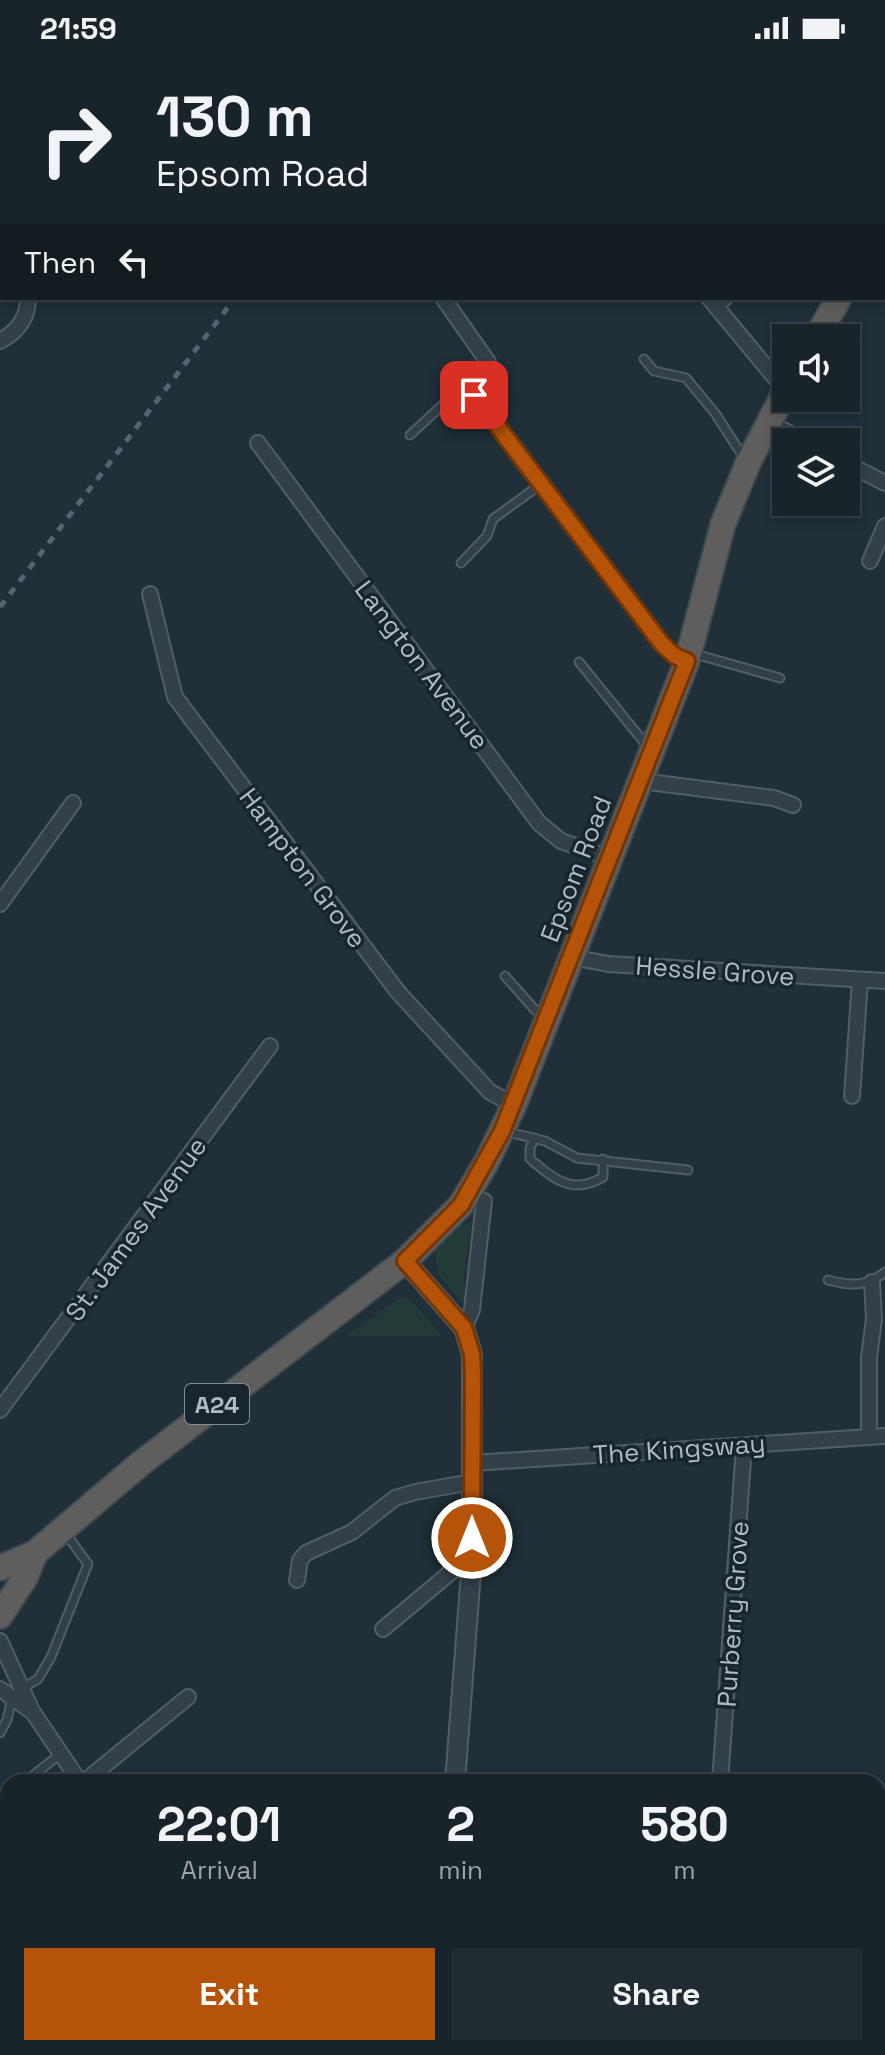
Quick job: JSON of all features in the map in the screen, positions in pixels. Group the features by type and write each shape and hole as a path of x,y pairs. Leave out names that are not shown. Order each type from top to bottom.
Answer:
{"highway":[{"path":"824,324 838,300"},
{"name":"Epsom Road","path":"405,1261 461,1205 514,1105 653,753 688,656 723,524 774,412"},
{"name":"A24","path":"0,1568 35,1553 151,1454 405,1261"},
{"name":"A24","path":"0,1616 26,1576 35,1553"}],"street":[{"path":"0,341 22,324 28,300"},
{"path":"444,300 488,362 487,369 476,384 474,395 662,644 675,656 688,656"},
{"path":"713,303 772,373"},
{"path":"768,422 779,428"},
{"name":"Langton Avenue","path":"258,443 539,823 561,841 609,858"},
{"path":"860,470 885,483"},
{"path":"870,561 885,526"},
{"name":"Hampton Grove","path":"150,594 175,697 398,992 490,1092 514,1105"},
{"path":"641,781 774,798 793,805"},
{"path":"0,904 73,803"},
{"name":"Hessle Grove","path":"572,957 608,964 885,981"},
{"path":"852,1096 860,980"},
{"name":"St. James Avenue","path":"0,1410 270,1046"},
{"path":"464,1328 472,1310 484,1201"},
{"path":"405,1261 464,1328 472,1354 472,1559 456,1774"},
{"path":"869,1437 869,1357 874,1319 872,1282"},
{"name":"The Kingsway","path":"297,1580 300,1560 306,1553 352,1532 395,1498 436,1487 472,1472 885,1436"},
{"name":"Purberry Grove","path":"721,1774 744,1446"},
{"path":"383,1629 451,1572 472,1559"},
{"path":"0,1641 12,1692 32,1711 76,1774"},
{"path":"92,1774 188,1697"},
{"path":"173,1709 183,1722"}],"lane":[{"path":"644,359 654,371 689,381 715,413 748,463"},
{"path":"410,435 464,385 476,384"},
{"path":"461,563 487,536 493,519 541,484"},
{"path":"688,656 780,678"},
{"path":"579,662 653,753"},
{"path":"505,976 535,1010 549,1016"},
{"path":"502,1131 535,1138 577,1158 688,1170"},
{"path":"535,1138 530,1148 530,1159 554,1180 591,1184 603,1177 603,1159"},
{"path":"828,1280 850,1285 872,1282 885,1272"},
{"path":"0,1733 7,1720 12,1692 38,1679 51,1657 88,1564 62,1529"},
{"path":"33,1774 60,1754"}],"green space":[{"path":"472,1222 464,1275 466,1299 462,1303 438,1274 435,1251 461,1224"},
{"path":"398,1299 410,1299 442,1336 346,1336"}],"railway":[{"path":"0,607 233,300"}],"route":[{"path":"472,1538 473,1374 469,1340 464,1328 443,1302 405,1261 461,1205 502,1131 687,661 675,656 662,644 474,395"}]}
